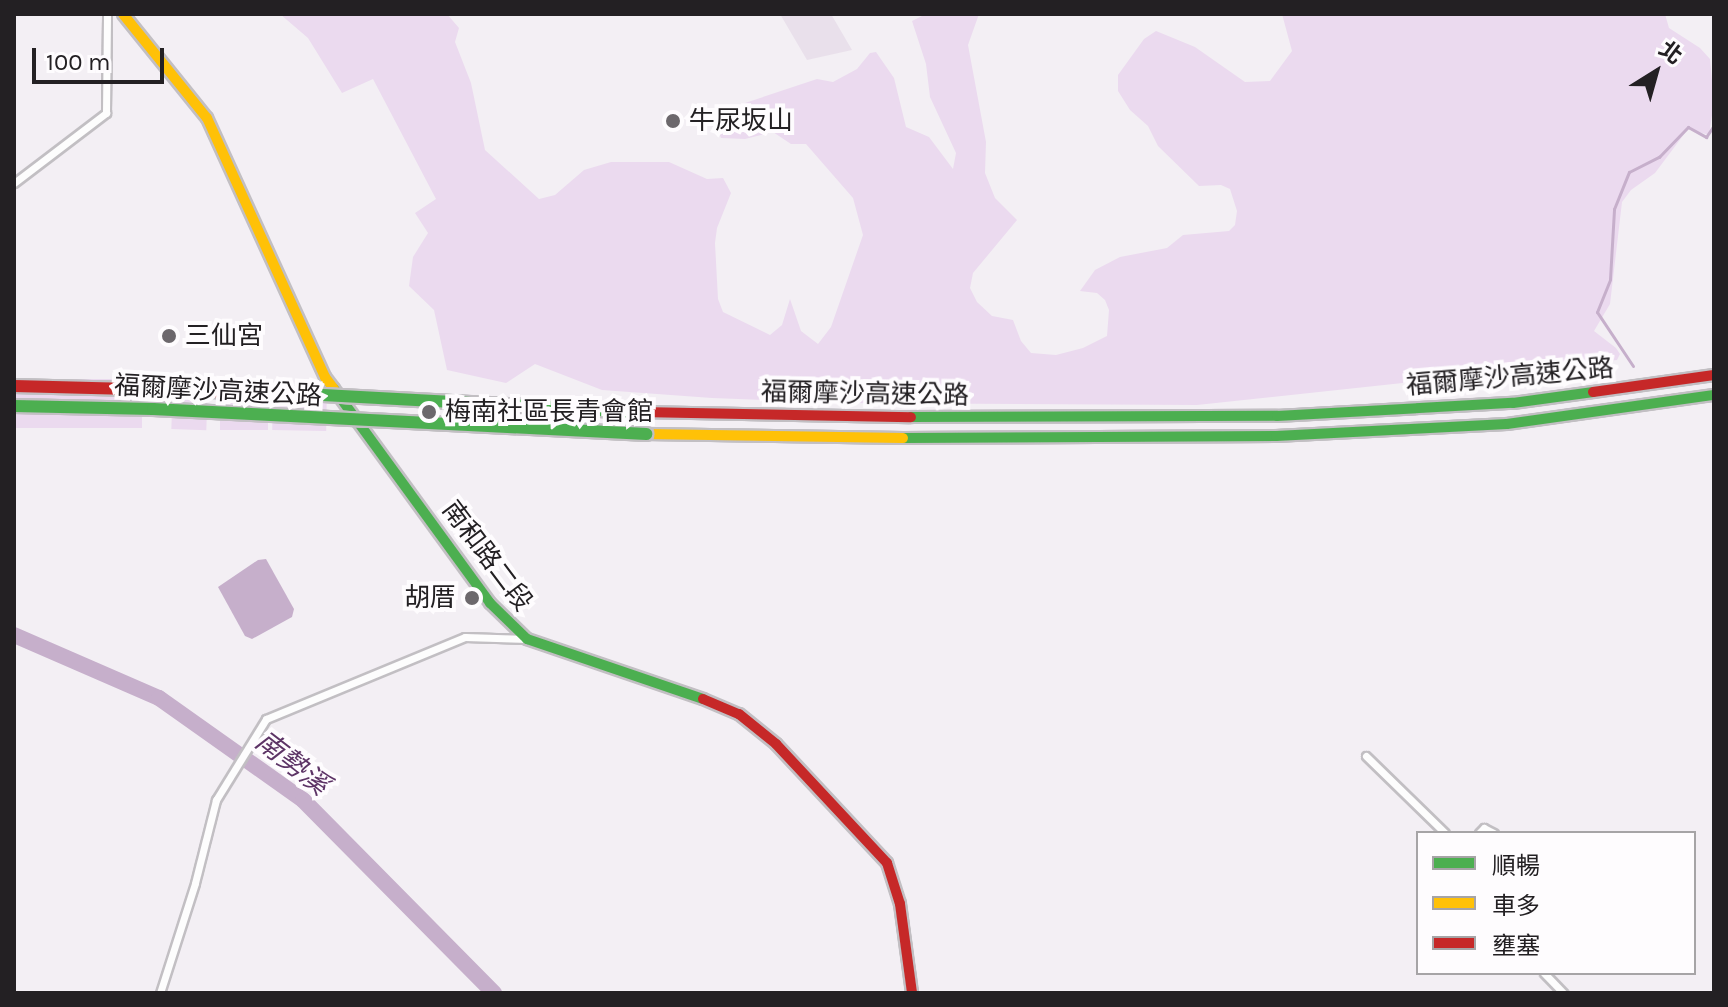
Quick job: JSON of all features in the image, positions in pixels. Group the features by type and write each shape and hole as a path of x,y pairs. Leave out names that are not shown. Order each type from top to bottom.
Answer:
{"main road":[{"name":"南和路二段","path":"123,14 207,118 325,377 490,603 527,639 687,692 739,714 776,744 887,863 900,904 912,993"},
{"name":"福爾摩沙高速公路","path":"14,386 188,388 640,412 1043,419 1277,416 1513,403 1714,375"},
{"name":"福爾摩沙高速公路","path":"14,406 153,409 646,434 1039,440 1276,436 1507,424 1714,395"}],"street":[{"path":"14,183 106,113 107,14"},
{"path":"160,993 191,898 216,800 266,719 465,637 527,639"},
{"path":"1366,756 1443,831"},
{"path":"1546,975 1563,993"}],"shaded area":[{"path":"280,14 447,14 459,28 455,42 471,83 485,150 539,199 555,195 584,170 611,162 669,162 707,179 723,178 731,193 717,228 715,243 718,299 723,312 770,335 782,325 790,299 801,331 818,344 831,327 863,235 853,198 806,144 791,144 773,132 745,139 721,138 717,129 729,111 739,105 817,79 833,82 857,69 870,53 876,52 894,78 906,127 929,137 953,169 956,153 930,97 926,64 912,21 926,14 979,14 968,45 986,142 985,173 995,198 1017,220 973,273 970,288 977,302 992,316 1013,320 1021,341 1031,353 1056,355 1083,348 1107,336 1109,310 1105,300 1097,293 1080,291 1095,270 1120,257 1167,248 1183,235 1229,231 1235,225 1237,211 1230,189 1221,185 1199,186 1158,146 1148,126 1130,110 1118,91 1118,75 1144,39 1156,31 1195,47 1245,82 1270,81 1292,51 1282,14 1665,14 1669,28 1700,48 1710,59 1714,102 1709,135 1688,129 1655,173 1631,190 1622,202 1610,304 1594,331 1616,348 1620,354 1617,360 1197,405 843,403 712,398 602,390 535,364 506,383 447,370 434,310 409,286 413,257 428,233 415,213 436,199 373,79 342,93 308,38"},
{"path":"780,14 831,14 852,50 807,60"},
{"path":"14,379 142,379 142,428 14,428"},
{"path":"173,381 208,382 206,430 171,429"},
{"path":"220,385 268,385 268,430 220,430"},
{"path":"273,385 327,386 326,431 272,430"},
{"path":"266,559 294,609 292,617 252,639 245,636 218,587 258,560"}],"waterway":[{"path":"1633,366 1597,312 1610,279 1614,209 1629,172 1659,157 1688,127 1706,137 1714,125"},
{"name":"南勢溪","path":"14,635 159,698 303,800 494,993"}],"traffic: fast":[{"path":"334,389 490,603 527,639 703,699"},
{"path":"911,417 1277,416 1513,403 1593,392"},
{"path":"286,393 640,412"},
{"path":"903,438 1276,436 1507,424 1714,395"},
{"path":"14,406 153,409 646,434"}],"traffic: slow":[{"path":"123,14 207,118 325,377 334,389"},
{"path":"646,434 903,438"}],"traffic: jam":[{"path":"1593,392 1714,375"},
{"path":"14,386 286,393"},
{"path":"640,412 911,417"},
{"path":"703,699 739,714 776,744 887,863 900,904 912,993"}],"place":[{"name":"牛尿坂山","path":"673,121"},
{"name":"三仙宮","path":"169,336"},
{"name":"梅南社區長青會館","path":"429,412"},
{"name":"胡厝","path":"472,598"}]}
